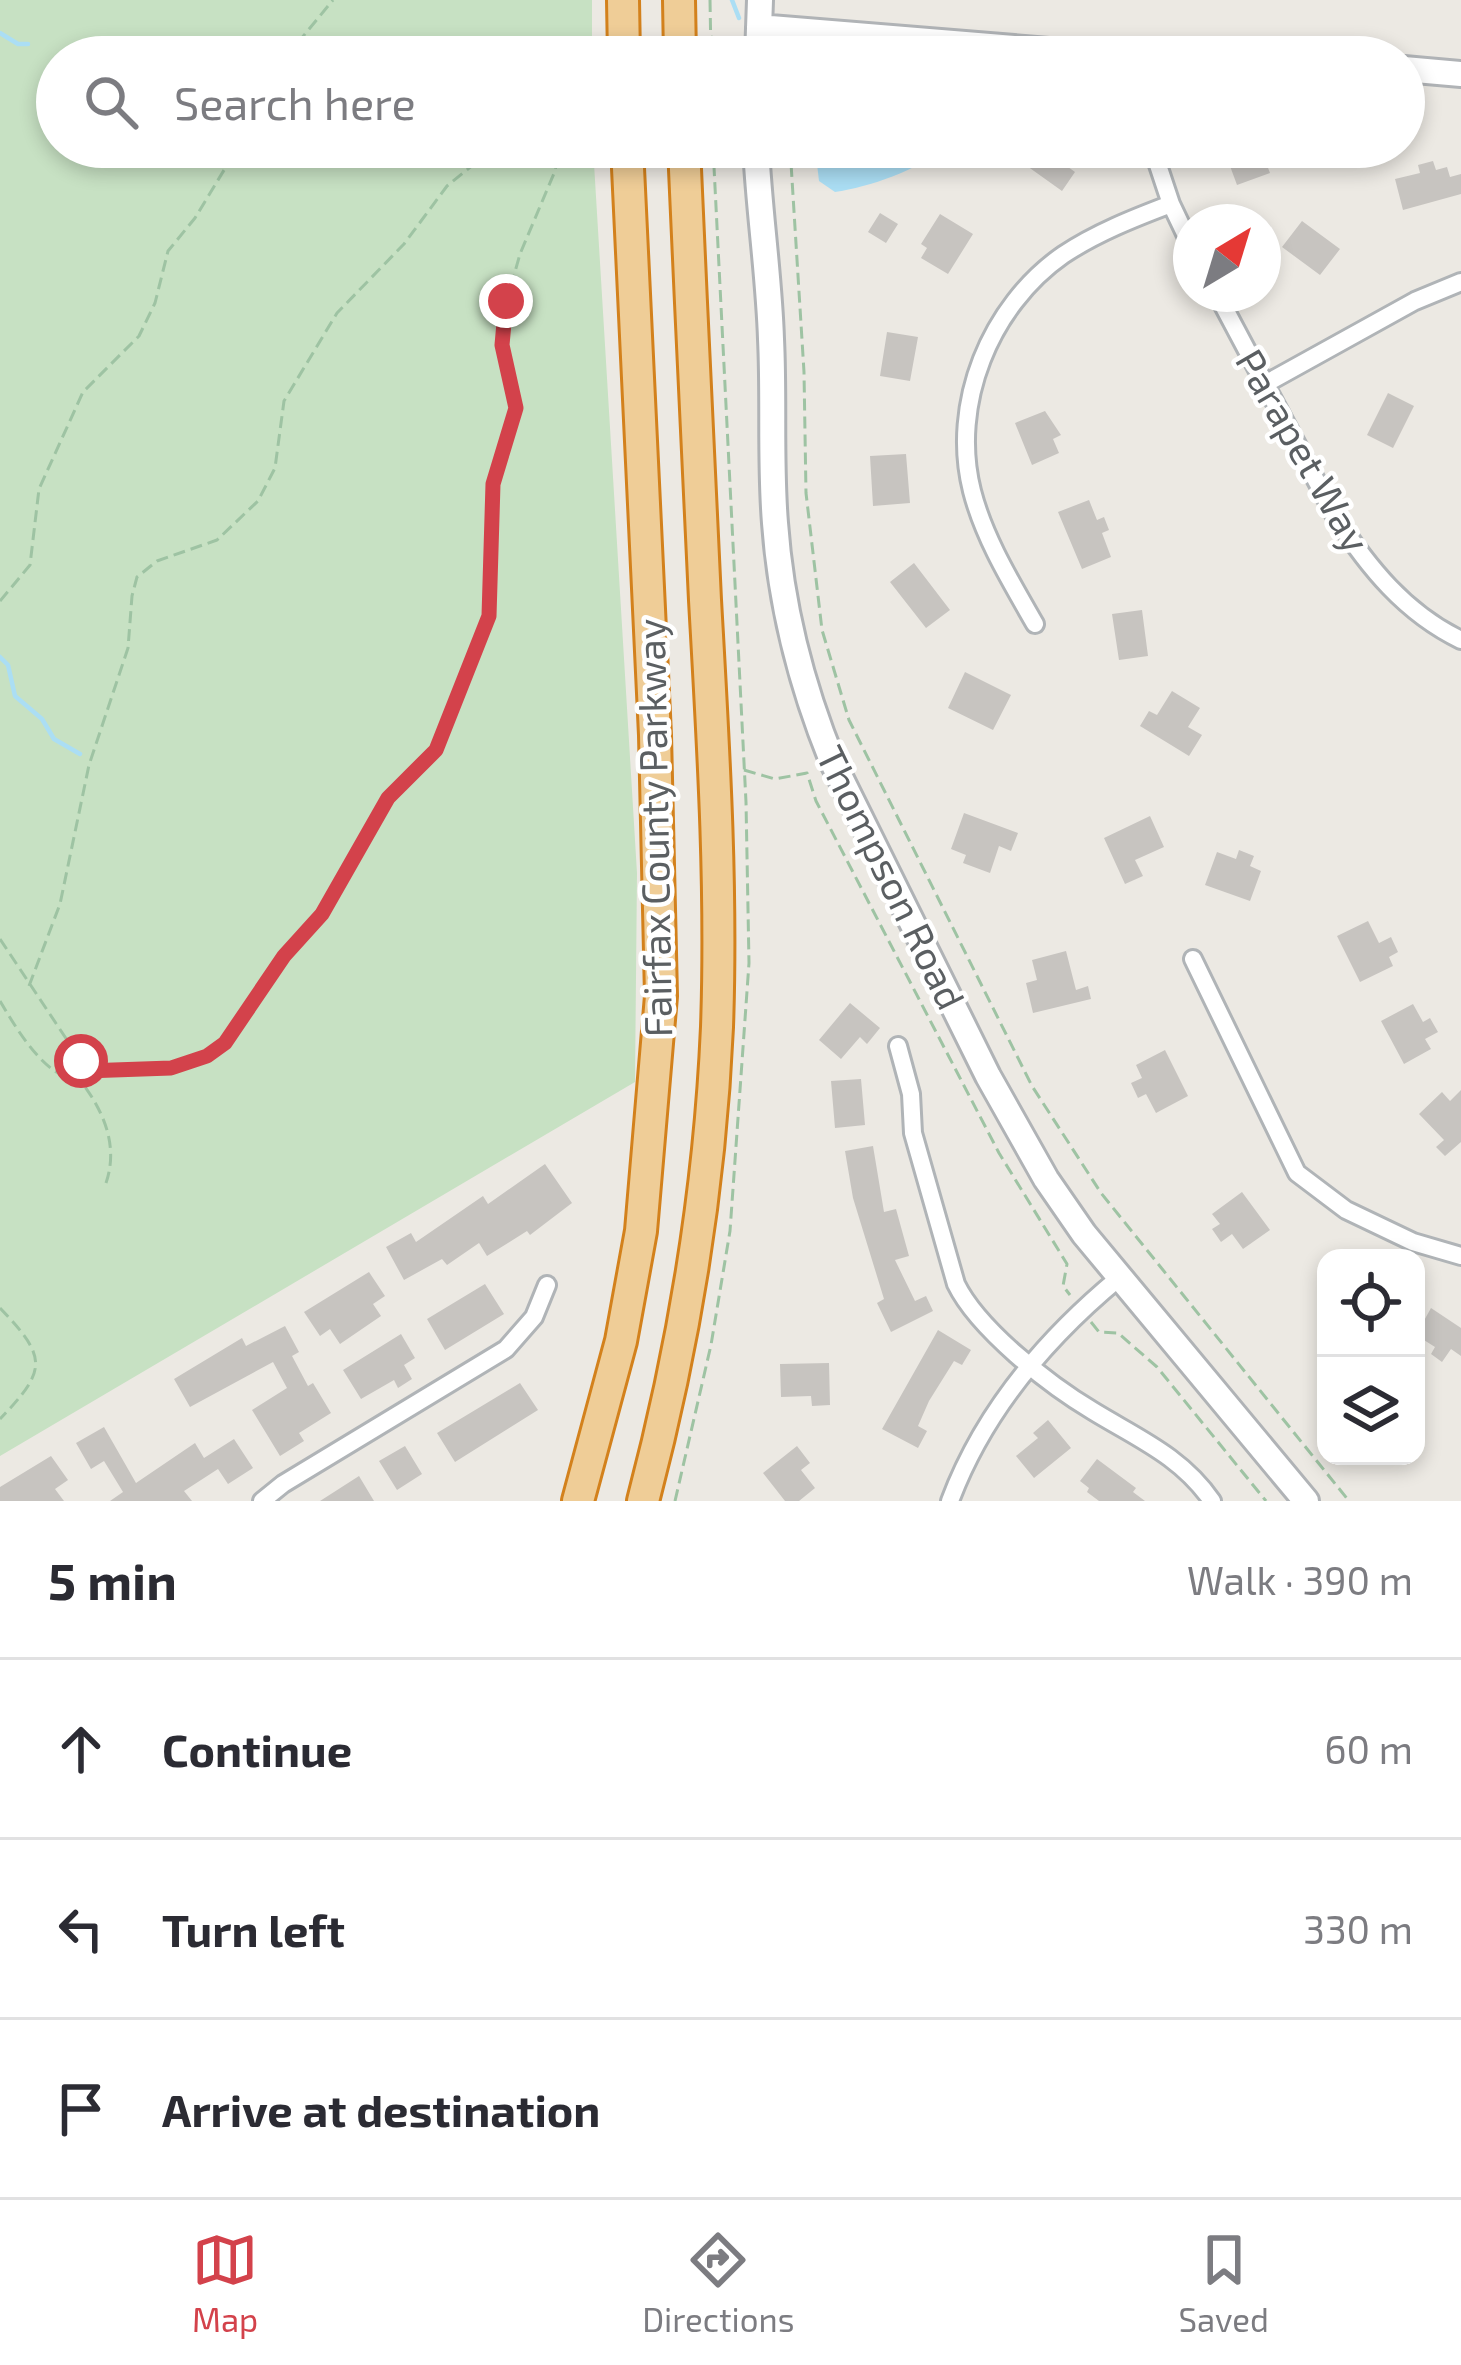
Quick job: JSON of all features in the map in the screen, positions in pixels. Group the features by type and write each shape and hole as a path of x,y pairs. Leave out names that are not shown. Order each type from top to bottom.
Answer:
{"highway":[{"path":"623,0 623,36"},
{"path":"680,0 680,36"},
{"name":"Fairfax County Parkway","path":"578,1501 621,1341 640,1231 661,996 655,735 628,168"},
{"name":"Fairfax County Parkway","path":"643,1501 688,1301 717,1028 718,857 685,168"}],"street":[{"path":"759,36 760,0"},
{"path":"759,27 881,36"},
{"path":"1425,71 1461,74"},
{"name":"Thompson Road","path":"758,168 771,332 779,568 803,684 833,763 1019,1136 1084,1234 1306,1501"},
{"path":"1159,168 1173,208"},
{"path":"1035,624 1006,573 970,485 966,424 977,373 1004,316 1044,270 1086,241 1171,204"},
{"path":"1265,384 1415,301 1461,282"},
{"name":"Parapet Way","path":"1227,312 1358,551 1405,603 1461,640"},
{"path":"1193,959 1297,1173 1346,1210 1413,1242 1461,1256"},
{"path":"898,1046 907,1070 914,1133 965,1303 1084,1406 1171,1457 1212,1501"},
{"path":"950,1501 977,1442 1030,1364 1081,1309 1120,1277"},
{"path":"262,1501 506,1349 534,1317 547,1285"}],"path":[{"path":"303,36 333,0"},
{"path":"710,0 711,36"},
{"path":"0,601 30,565 39,489 83,392 139,335 155,303 168,251 225,168"},
{"path":"29,986 60,904 85,782 128,648 137,577 157,562 217,540 258,501 274,468 284,401 337,313 404,244 439,194 470,168"},
{"path":"85,1071 171,1068 207,1056 225,1043 284,956 322,914 388,798 436,750 489,616 493,484 516,408 502,345 503,315 520,254 556,168"},
{"path":"791,168 806,494 822,630 849,720 1033,1086 1101,1193 1349,1501"},
{"path":"744,770 776,779 807,773"},
{"path":"0,939 85,1071"},
{"path":"0,1001 24,1037 59,1075 80,1080 95,1100 106,1126 111,1161 106,1183"},
{"path":"80,1080 85,1071"},
{"path":"0,1308 31,1346 37,1366 32,1384 0,1419"}],"green space":[{"path":"0,0 592,0 592,36 36,36 36,168 594,168 637,873 635,1082 0,1456"}],"water":[{"path":"817,168 911,168 835,192 819,181"}],"building":[{"path":"1433,161 1436,170 1447,167 1450,177 1461,174 1461,194 1403,210 1395,179 1420,173 1425,163"},
{"path":"1030,168 1070,168 1075,172 1062,191"},
{"path":"1231,168 1268,168 1270,173 1237,185"},
{"path":"880,213 898,224 886,243 868,232"},
{"path":"940,214 973,234 948,274 921,258 927,248 921,244"},
{"path":"1302,221 1340,249 1320,275 1282,247"},
{"path":"887,332 918,337 910,381 880,376"},
{"path":"1388,393 1414,406 1393,448 1367,435"},
{"path":"1045,411 1061,435 1053,439 1059,453 1032,465 1015,423"},
{"path":"906,454 910,503 873,506 870,456"},
{"path":"1089,500 1097,520 1104,517 1109,530 1102,533 1111,557 1082,569 1058,512"},
{"path":"914,563 950,610 926,628 890,582"},
{"path":"1142,610 1148,656 1119,660 1112,614"},
{"path":"965,672 1011,695 993,730 948,708"},
{"path":"1172,691 1200,708 1188,727 1202,735 1189,756 1140,726 1149,711 1157,715"},
{"path":"964,813 1018,833 1011,851 999,846 990,873 963,863 966,855 951,849"},
{"path":"1150,816 1164,847 1135,860 1143,876 1125,884 1104,838"},
{"path":"1239,850 1254,856 1250,866 1261,871 1250,901 1205,885 1217,852 1236,859"},
{"path":"1368,921 1379,943 1391,937 1398,952 1389,957 1393,966 1360,982 1337,936"},
{"path":"1066,951 1076,990 1088,986 1091,999 1033,1013 1026,983 1037,980 1032,960"},
{"path":"850,1003 880,1028 867,1044 860,1037 841,1059 819,1040"},
{"path":"1413,1004 1423,1022 1430,1018 1438,1032 1425,1039 1431,1049 1404,1064 1381,1021"},
{"path":"1165,1050 1188,1096 1156,1113 1146,1094 1138,1098 1131,1083 1142,1078 1136,1065"},
{"path":"861,1079 865,1125 835,1128 831,1081"},
{"path":"1461,1090 1461,1142 1445,1156 1436,1147 1444,1140 1419,1114 1442,1092 1450,1101"},
{"path":"873,1146 884,1212 896,1209 909,1256 895,1260 915,1301 926,1296 933,1311 891,1332 877,1303 884,1299 853,1198 845,1151"},
{"path":"545,1164 572,1203 530,1235 527,1231 487,1256 479,1243 447,1265 442,1259 404,1280 386,1247 411,1233 416,1242 483,1196 488,1204"},
{"path":"1242,1192 1270,1230 1243,1249 1232,1234 1221,1242 1212,1229 1220,1224 1212,1214"},
{"path":"369,1272 385,1296 373,1304 381,1316 340,1344 330,1329 320,1336 304,1312"},
{"path":"485,1284 504,1314 445,1350 427,1319"},
{"path":"1431,1308 1461,1328 1461,1356 1451,1349 1442,1362 1431,1354 1435,1347 1425,1341 1425,1319"},
{"path":"285,1326 299,1352 292,1356 308,1386 313,1383 331,1413 299,1433 304,1441 280,1456 252,1410 287,1388 273,1362 190,1407 174,1379 242,1338 246,1346"},
{"path":"938,1330 971,1350 962,1365 954,1361 929,1401 918,1426 927,1431 918,1448 882,1429"},
{"path":"401,1334 415,1358 404,1365 412,1379 398,1388 394,1380 361,1399 343,1370"},
{"path":"829,1363 830,1405 812,1406 811,1396 781,1397 780,1364"},
{"path":"520,1383 538,1410 455,1462 437,1433"},
{"path":"1048,1420 1071,1448 1034,1478 1016,1456 1038,1438 1033,1433"},
{"path":"104,1427 136,1483 195,1443 204,1458 234,1439 253,1468 228,1484 218,1469 184,1491 192,1501 110,1501 123,1492 104,1461 91,1469 76,1443"},
{"path":"405,1446 422,1474 397,1490 379,1461"},
{"path":"797,1446 810,1463 801,1470 815,1488 799,1501 785,1501 763,1473"},
{"path":"51,1456 68,1480 55,1489 64,1501 0,1501 0,1487"},
{"path":"1097,1459 1136,1488 1133,1492 1145,1501 1099,1501 1087,1492 1089,1488 1080,1481"},
{"path":"359,1476 374,1501 320,1501"}],"waterway":[{"path":"732,0 739,18"},
{"path":"0,33 18,44 28,44"},
{"path":"0,657 8,665 15,696 42,719 54,739 80,754"}],"route":[{"path":"81,1061 85,1071 171,1068 207,1056 225,1043 284,956 322,914 388,798 436,750 489,616 493,484 516,408 502,345 506,301"}]}
